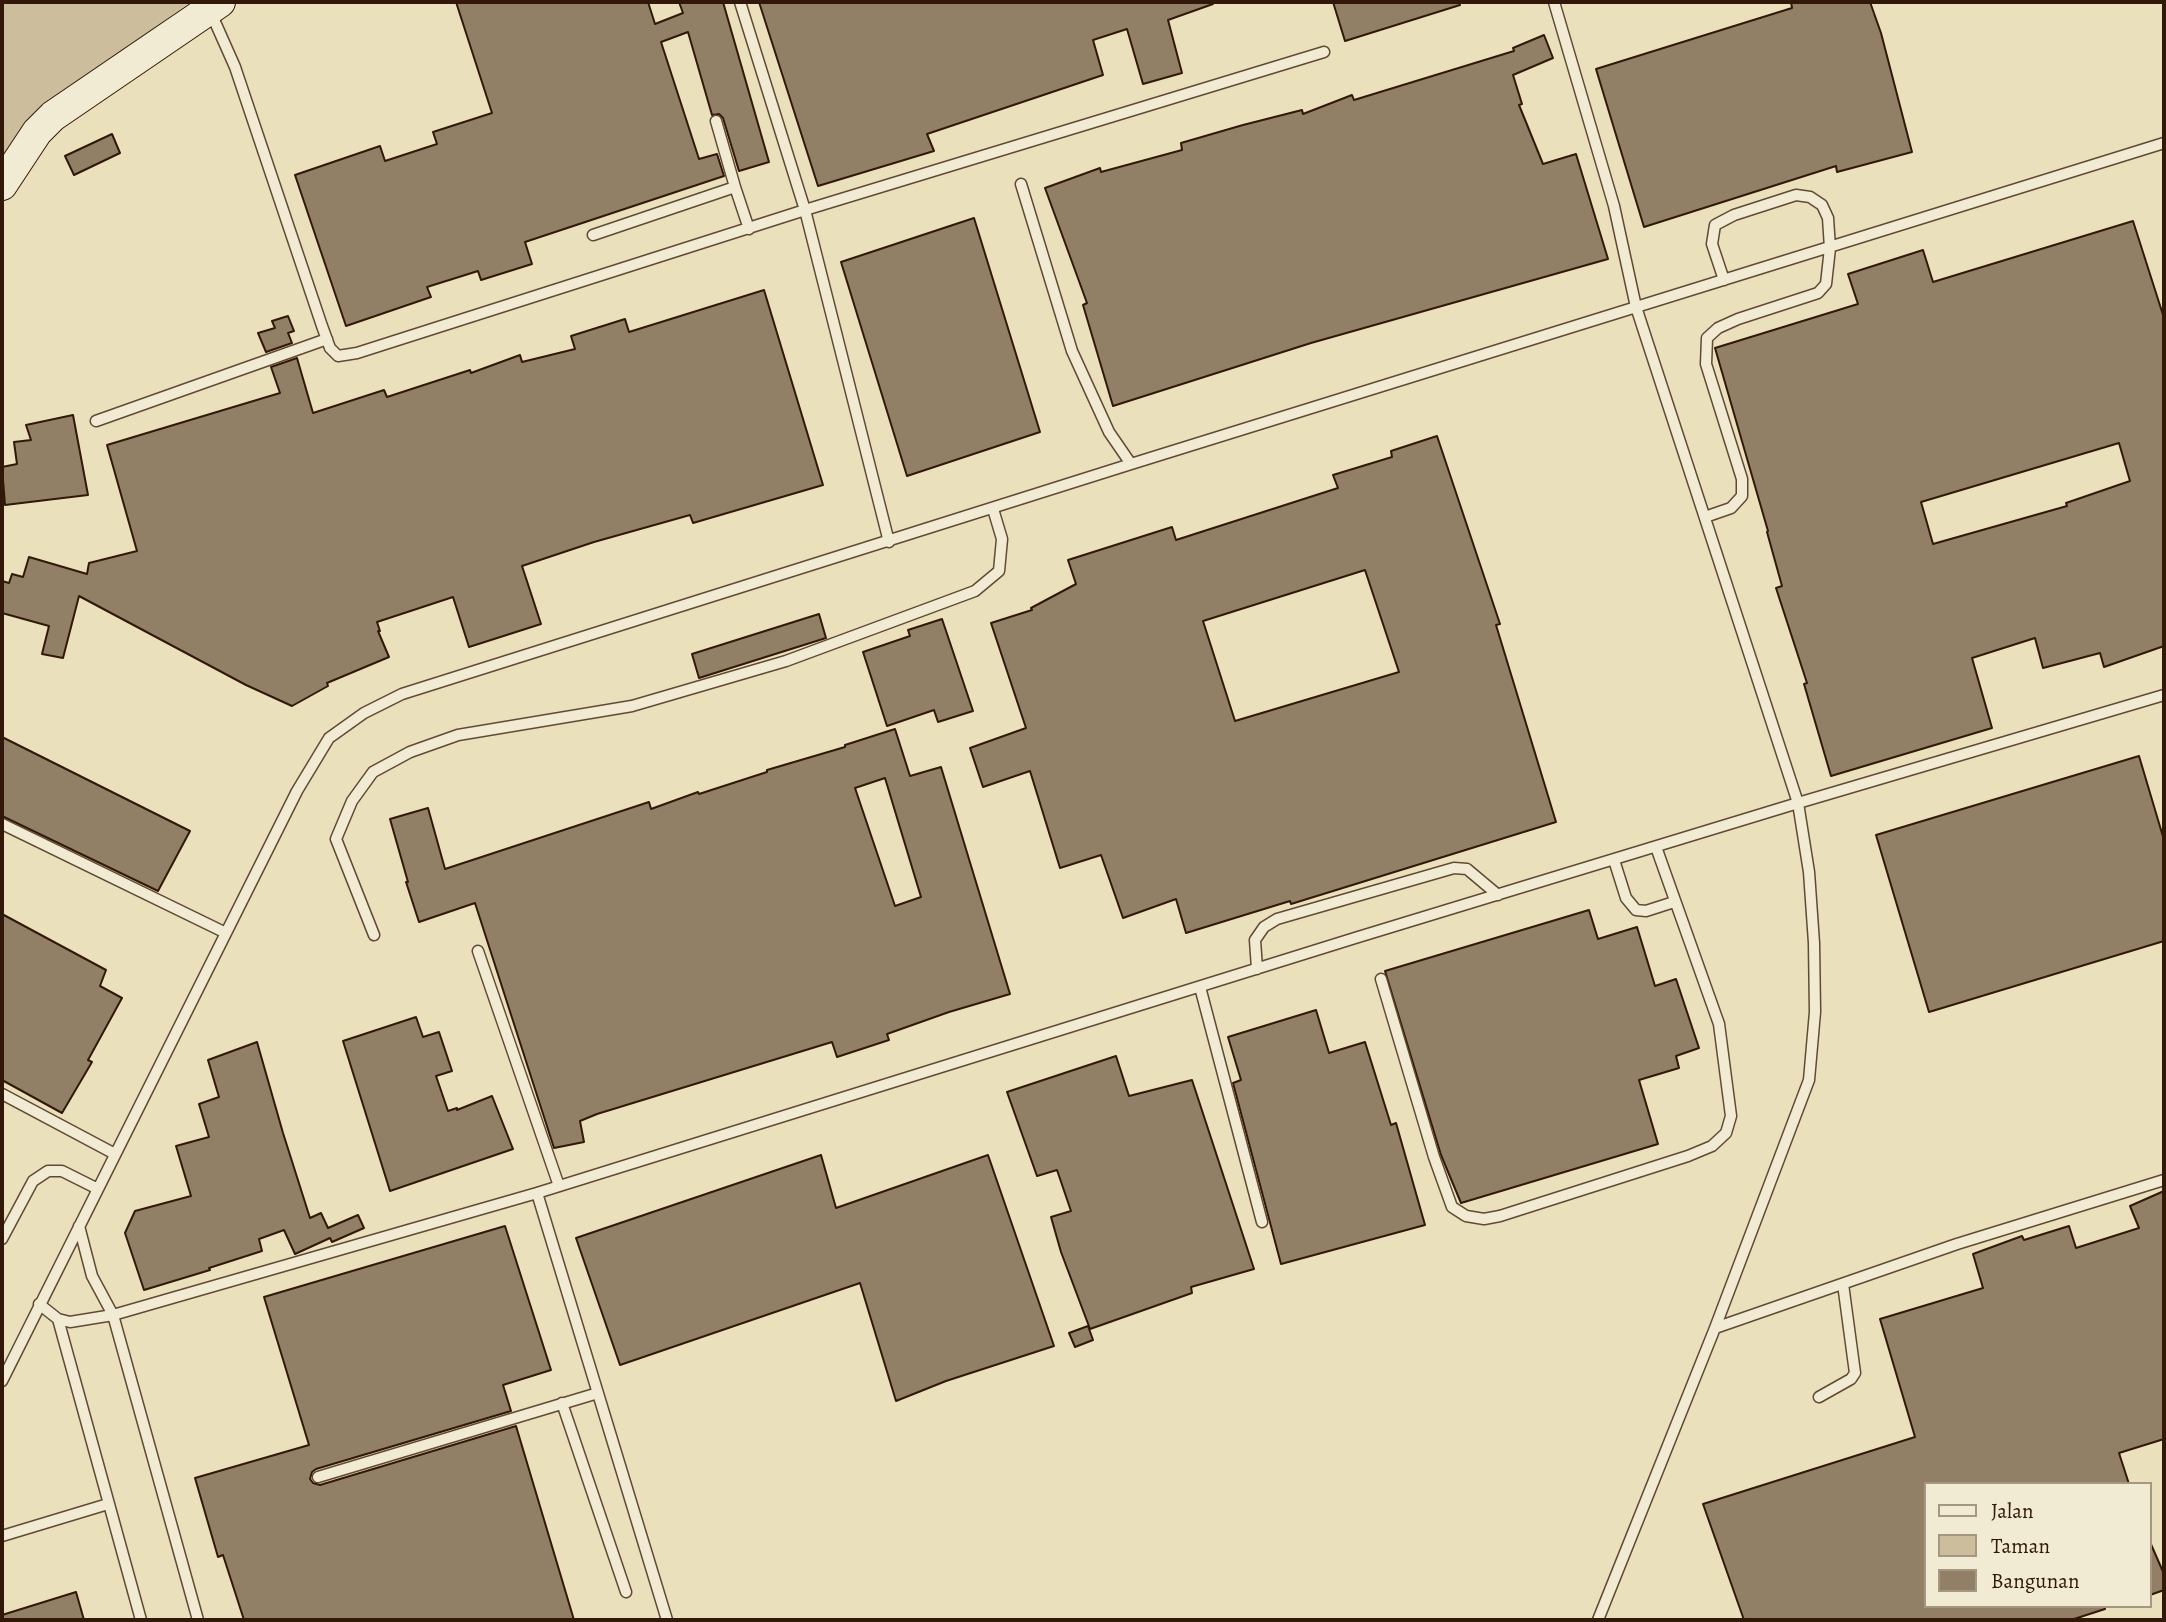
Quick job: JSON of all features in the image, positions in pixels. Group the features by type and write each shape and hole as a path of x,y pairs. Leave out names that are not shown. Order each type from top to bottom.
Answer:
{"main road":[{"path":"2,185 37,132 53,116 215,6"}],"lane":[{"path":"740,2 805,210 889,542"},
{"path":"1554,2 1614,206 1636,307 1798,803 1809,872 1814,943 1815,1012 1809,1080 1715,1328 1598,1620"},
{"path":"215,6 330,348 338,356 357,353 805,210 1324,52"},
{"path":"716,121 749,229"},
{"path":"2,1381 297,791 328,738 364,713 402,694 2164,143"},
{"path":"1021,184 1072,351 1109,432 1131,464"},
{"path":"593,235 735,187"},
{"path":"1705,517 1731,508 1742,496 1742,479 1706,364 1707,338 1718,328 1738,319 1818,293 1826,284 1830,248 1828,219 1822,205 1810,197 1796,195 1734,215 1715,225 1712,244 1724,280"},
{"path":"96,421 327,339"},
{"path":"374,936 336,839 352,801 373,772 410,752 458,735 632,706 773,665 975,591 999,571 1002,539 993,509"},
{"path":"39,1304 58,1319 71,1322 113,1315 537,1193 1497,895 2164,695"},
{"path":"2,824 226,933"},
{"path":"1381,979 1434,1157 1452,1206 1466,1216 1485,1219 1500,1216 1712,1146 1726,1133 1731,1116 1719,1024 1656,847"},
{"path":"1614,860 1626,898 1636,910 1646,911 1674,902"},
{"path":"1257,969 1255,940 1264,927 1277,919 1454,869 1467,869 1497,895"},
{"path":"478,951 559,1186"},
{"path":"1200,987 1262,1222"},
{"path":"2,1094 115,1154"},
{"path":"2,1238 33,1181 48,1171 62,1171 98,1189"},
{"path":"1715,1328 1980,1236 2164,1180"},
{"path":"537,1193 667,1620"},
{"path":"79,1226 92,1276 113,1315 198,1620"},
{"path":"1819,1397 1851,1379 1855,1373 1843,1284"},
{"path":"58,1319 141,1620"},
{"path":"318,1477 598,1393"},
{"path":"562,1403 626,1592"},
{"path":"2,1536 108,1504"}],"green space":[{"path":"2,2 190,2 155,27 8,147 2,165"}],"building":[{"path":"456,2 648,2 655,24 683,13 679,2 723,2 769,162 739,171 723,118 719,114 712,115 688,32 661,42 699,159 717,154 724,176 525,242 532,264 481,280 478,271 427,287 431,297 346,326 295,175 380,146 385,161 437,144 433,132 492,113"},
{"path":"759,2 1213,4 1168,20 1182,73 1143,84 1127,29 1093,40 1103,75 927,134 934,151 818,186"},
{"path":"1333,2 1459,2 1460,5 1345,41"},
{"path":"1791,2 1870,2 1881,33 1912,152 1837,172 1836,166 1644,227 1596,69 1792,8"},
{"path":"1544,35 1553,58 1513,75 1522,104 1519,105 1543,164 1576,154 1608,259 1311,343 1113,406 1083,305 1087,303 1045,188 1100,168 1101,172 1182,150 1181,143 1302,110 1303,114 1352,95 1354,100 1514,51 1513,48"},
{"path":"112,134 120,153 74,175 65,156"},
{"path":"974,218 1040,432 907,476 841,262"},
{"path":"2133,221 2164,318 2164,646 2104,667 2100,653 2043,668 2035,638 1972,658 1992,728 1831,776 1804,684 1807,683 1776,588 1782,586 1715,348 1858,304 1848,274 1923,250 1933,282","holes":["2119,443 2130,481 2066,503 2067,506 1933,544 1921,502"]},
{"path":"764,290 823,485 693,523 690,515 522,566 541,624 469,647 453,597 377,622 389,657 327,683 328,686 292,706 246,685 79,596 63,658 42,654 49,626 2,613 2,581 9,583 12,574 23,577 29,557 87,574 89,563 137,551 107,445 280,393 271,367 297,358 313,413 384,390 387,397 470,370 471,373 520,355 522,362 575,349 571,336 625,319 629,332"},
{"path":"288,316 294,331 288,333 292,343 266,352 258,333 275,328 272,321"},
{"path":"73,415 88,495 5,505 2,467 17,464 14,442 31,440 26,425"},
{"path":"1437,436 1500,624 1496,625 1556,822 1291,904 1290,901 1186,933 1176,899 1123,918 1101,855 1060,868 1030,771 983,787 970,748 1026,728 991,623 1032,610 1031,608 1076,584 1068,560 1172,527 1176,540 1338,488 1333,475 1392,457 1391,451","holes":["1365,570 1399,672 1235,721 1203,621"]},
{"path":"819,614 826,638 699,678 692,654"},
{"path":"942,619 973,711 938,722 934,710 887,726 863,652 910,636 908,630"},
{"path":"895,729 910,776 941,767 1010,994 887,1034 889,1040 837,1057 832,1042 597,1114 580,1121 584,1142 554,1148 475,903 419,922 390,819 428,808 445,869 649,802 651,809","holes":["885,778 921,897 895,906 855,788"]},
{"path":"2,737 190,831 158,891 2,816"},
{"path":"2139,756 2164,840 2164,941 1929,1012 1876,835"},
{"path":"1589,910 1598,939 1637,927 1655,986 1676,979 1699,1048 1676,1056 1679,1068 1639,1080 1658,1144 1461,1203 1441,1155 1385,971"},
{"path":"2,914 106,970 100,986 122,998 88,1060 92,1062 62,1113 2,1080"},
{"path":"1316,1010 1329,1053 1365,1042 1391,1125 1396,1123 1425,1225 1281,1264 1233,1083 1241,1080 1228,1037"},
{"path":"416,1017 423,1037 439,1032 452,1071 436,1076 448,1111 492,1096 513,1149 390,1191 343,1041"},
{"path":"257,1042 310,1218 321,1213 328,1228 358,1215 364,1228 332,1242 330,1238 295,1254 284,1230 259,1239 262,1251 144,1290 125,1233 135,1211 191,1196 176,1146 209,1137 199,1104 219,1097 208,1060"},
{"path":"1116,1056 1129,1096 1192,1080 1254,1269 1191,1287 1192,1293 1090,1329 1051,1217 1071,1211 1057,1170 1037,1176 1007,1092"},
{"path":"821,1155 836,1208 988,1155 1054,1346 946,1381 896,1401 860,1283 620,1365 576,1238"},
{"path":"2164,1191 2164,1439 2119,1453 2128,1482 1924,1482 1924,1608 2105,1609 2071,1620 1744,1620 1703,1504 1915,1437 1880,1319 1983,1288 1973,1254 2022,1236 2024,1240 2069,1226 2076,1248 2139,1228 2130,1206"},
{"path":"505,1226 551,1370 503,1385 511,1411 316,1469 310,1479 320,1485 516,1426 574,1620 244,1620 223,1555 218,1557 195,1478 309,1445 264,1297"},
{"path":"1088,1326 1093,1340 1075,1347 1069,1333"},
{"path":"2152,1547 2164,1574 2164,1590 2152,1594"},
{"path":"76,1592 84,1620 2,1620 2,1615"}]}
